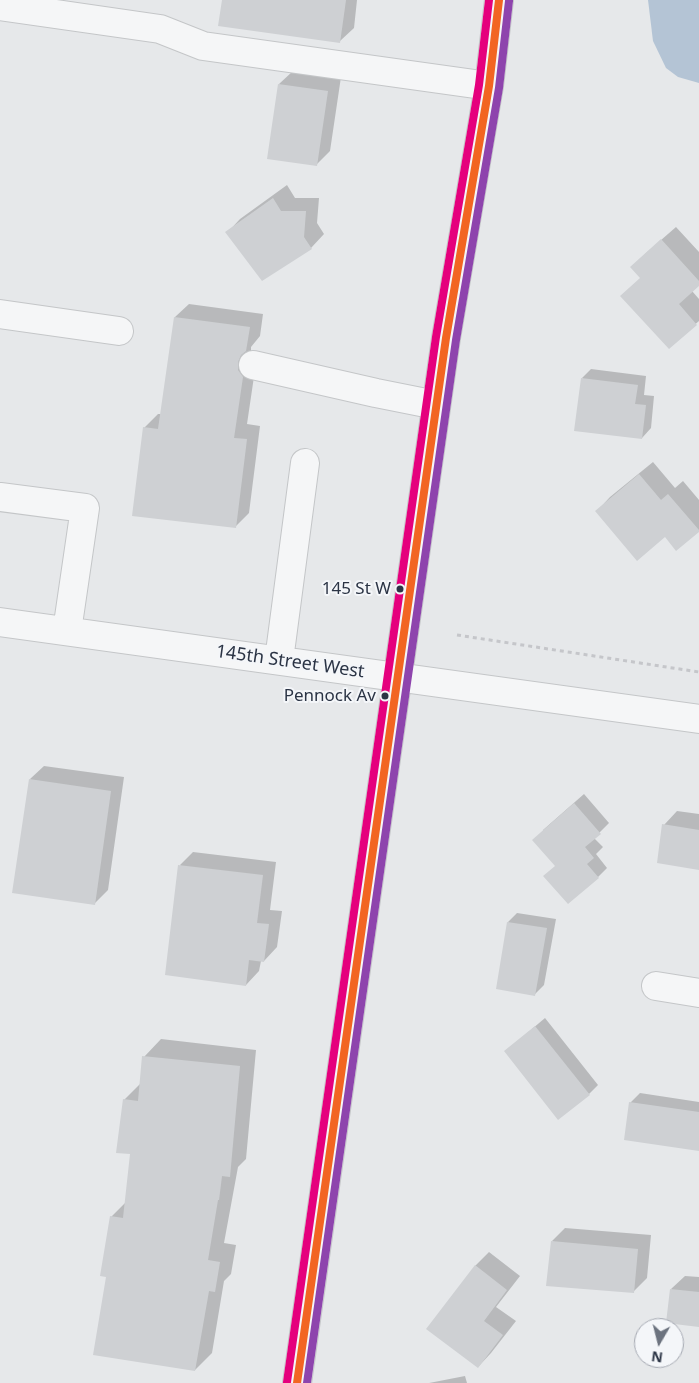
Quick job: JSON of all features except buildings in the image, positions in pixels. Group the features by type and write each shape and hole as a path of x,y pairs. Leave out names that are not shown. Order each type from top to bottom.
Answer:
{"street":[{"path":"297,1383 436,405 489,86 499,0"},
{"path":"0,6 160,29 203,46 489,86"},
{"path":"0,314 119,331"},
{"path":"253,365 436,405"},
{"path":"279,660 305,462"},
{"path":"0,497 85,508 67,631"},
{"name":"145th Street West","path":"0,622 699,719"},
{"path":"656,986 699,992"}],"path":[{"path":"457,635 699,672"}],"water":[{"path":"648,0 699,0 699,83 678,77 666,68 653,41"}],"transit line":[{"path":"287,1382 436,337 479,85 489,0"},
{"path":"297,1383 446,338 489,86 499,0"},
{"path":"307,1383 456,340 499,88 509,1"}],"place":[{"name":"145 St W","path":"400,589"},
{"name":"Pennock Av","path":"385,696"}]}
